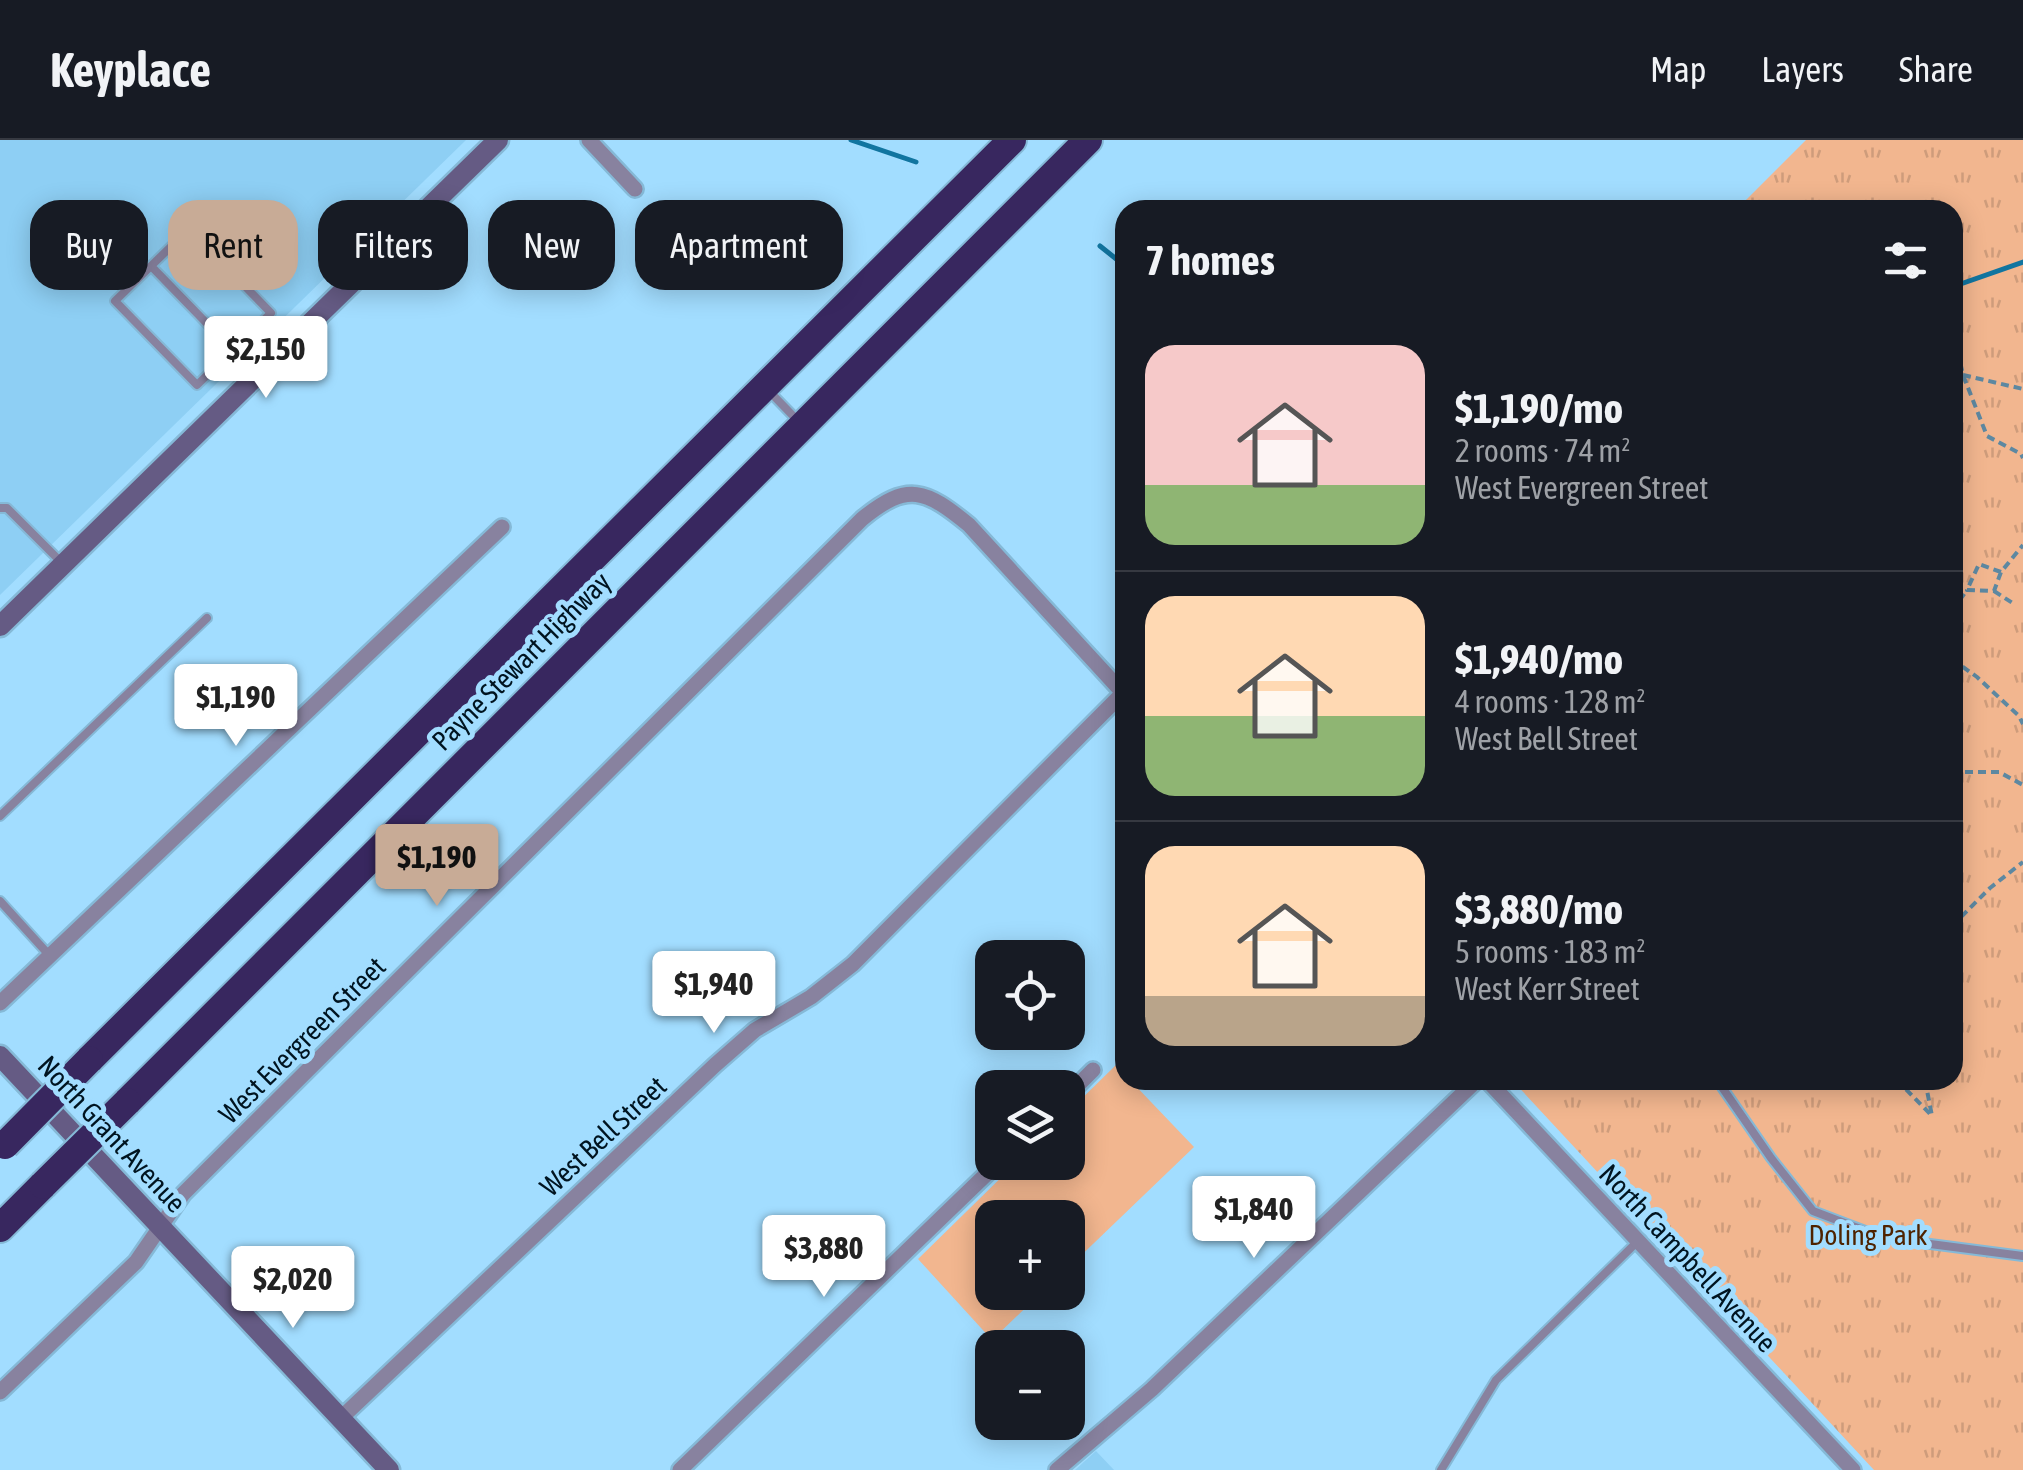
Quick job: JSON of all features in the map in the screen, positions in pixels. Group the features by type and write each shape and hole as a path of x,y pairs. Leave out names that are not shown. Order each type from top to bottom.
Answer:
{"highway":[{"name":"Payne Stewart Highway","path":"2,1148 1012,140"},
{"name":"Payne Stewart Highway","path":"0,1228 1088,140"}],"main road":[{"path":"0,626 498,140"},
{"name":"North Grant Avenue","path":"0,1056 389,1470"}],"street":[{"path":"588,140 635,189"},
{"name":"West Evergreen Street","path":"0,1392 136,1262 183,1194 879,505 915,493 934,499 969,525 1115,684"},
{"path":"0,1003 502,526"},
{"name":"West Bell Street","path":"340,1418 715,1065 755,1030 812,997 853,964 1115,703"},
{"path":"1085,1079 1094,1070"},
{"path":"1057,1470 1152,1389 1466,1090"},
{"name":"North Campbell Avenue","path":"1495,1090 1853,1470"},
{"path":"680,1470 980,1180"}],"lane":[{"path":"190,229 271,312 233,350 197,385 116,302 190,229"},
{"path":"152,266 257,375"},
{"path":"765,387 803,426"},
{"path":"0,508 7,508 63,564"},
{"path":"0,816 207,618"},
{"path":"0,901 50,956"},
{"path":"1724,1090 1813,1211 1884,1238 2023,1256"},
{"path":"1441,1470 1496,1380 1638,1242"}],"path":[{"path":"1963,376 2023,389"},
{"path":"1963,376 1987,436 2023,458"},
{"path":"1994,591 2001,572 2023,545"},
{"path":"1963,596 1979,564 2001,572"},
{"path":"1967,590 1994,591 2014,604"},
{"path":"1963,668 2022,719"},
{"path":"1963,772 1999,772 2023,785"},
{"path":"1963,915 2023,862"},
{"path":"1907,1090 1932,1116 1927,1090"}],"shaded area":[{"path":"0,140 466,140 405,200 318,200 318,285 0,595"},
{"path":"1096,1451 1114,1470 1075,1470"}],"green space":[{"name":"Doling Park","path":"1806,140 2023,140 2023,1470 1874,1470 1521,1090 1963,1090 1963,200 1746,200"},
{"path":"1115,1066 1115,1090 1140,1090 1194,1147 1085,1252 1085,1200 978,1200 999,1180 1085,1180 1085,1095"},
{"path":"975,1203 975,1310 1023,1310 1002,1330 983,1330 918,1259"}],"waterway":[{"path":"851,140 916,162"},
{"path":"1100,246 1115,258"},
{"path":"1963,283 2023,262"}]}
